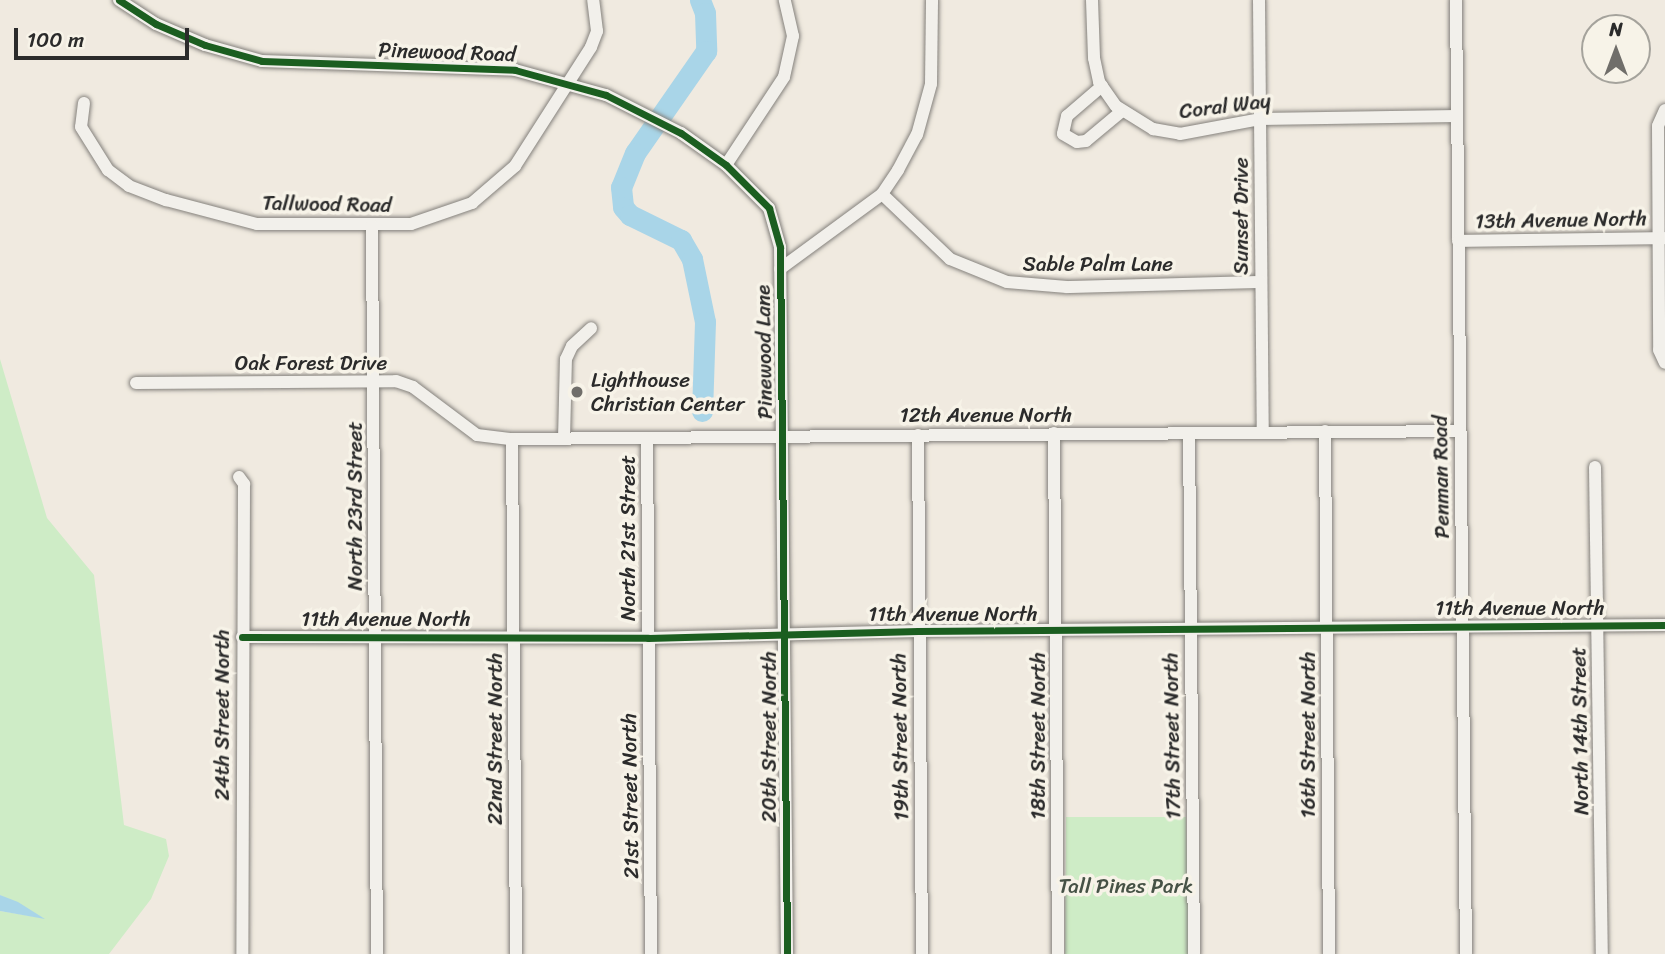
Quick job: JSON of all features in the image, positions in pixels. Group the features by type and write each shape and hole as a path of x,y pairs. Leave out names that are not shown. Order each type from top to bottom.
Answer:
{"street":[{"name":"Pinewood Road","path":"119,0 180,35 262,61 484,67 569,83 658,118 726,165 769,208 777,229 780,269"},
{"name":"Tallwood Road","path":"84,103 81,127 90,148 129,186 257,224 411,225 472,204 515,166 569,83 597,31 593,0"},
{"path":"726,165 784,77 793,36 785,0"},
{"path":"780,269 882,194 917,135 924,112 934,43 932,0"},
{"name":"Coral Way","path":"1092,0 1094,58 1102,86 1122,111 1153,129 1180,134 1260,119 1457,116"},
{"name":"Sunset Drive","path":"1259,0 1263,431"},
{"name":"Penman Road","path":"1456,0 1466,954"},
{"path":"1102,86 1067,116 1063,134 1077,142 1086,141 1122,111"},
{"path":"1665,110 1658,125 1662,238 1659,350 1665,363"},
{"name":"Sable Palm Lane","path":"882,194 950,259 1007,282 1066,287 1261,282"},
{"name":"North 23rd Street","path":"372,226 377,954"},
{"name":"13th Avenue North","path":"1458,241 1662,238"},
{"name":"Pinewood Lane","path":"780,269 782,435"},
{"path":"564,439 566,359 572,346 592,328"},
{"name":"Oak Forest Drive","path":"136,383 374,381 413,387 477,435 512,439"},
{"name":"12th Avenue North","path":"512,439 1460,430"},
{"name":"16th Street North","path":"1325,431 1329,954"},
{"name":"18th Street North","path":"1054,433 1058,954"},
{"name":"17th Street North","path":"1189,433 1194,954"},
{"name":"20th Street North","path":"782,435 787,954"},
{"name":"19th Street North","path":"918,435 922,954"},
{"name":"North 21st Street","path":"647,438 648,638"},
{"name":"22nd Street North","path":"512,439 516,954"},
{"name":"North 14th Street","path":"1595,467 1602,954"},
{"name":"24th Street North","path":"239,477 244,484 242,954"},
{"name":"11th Avenue North","path":"242,637 648,638 918,631 1665,625"},
{"name":"21st Street North","path":"648,638 651,954"}],"green space":[{"path":"0,359 47,518 94,575 124,825 166,839 169,856 151,899 109,954 0,954 0,911 43,918 0,895"},
{"name":"Tall Pines Park","path":"1066,817 1186,817 1189,954 1065,954"}],"water":[{"path":"0,895 18,902 45,919 0,911"}],"waterway":[{"path":"700,0 705,13 706,51 635,153 621,187 623,207 630,215 681,240 692,259 705,322 702,411"}],"cycle path":[{"path":"119,0 156,24 205,45 262,61 515,70 606,95 681,133 726,165 769,208 780,247 787,954"},
{"path":"242,637 648,638 918,631 1665,625"}],"place":[{"name":"Lighthouse Christian Center","path":"577,392"}]}
